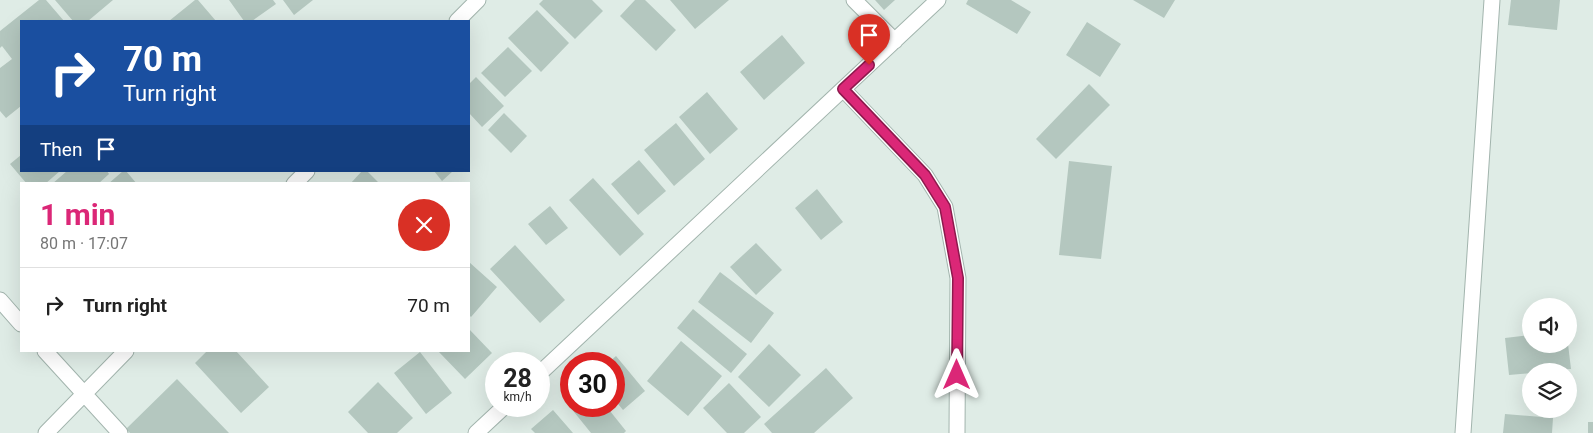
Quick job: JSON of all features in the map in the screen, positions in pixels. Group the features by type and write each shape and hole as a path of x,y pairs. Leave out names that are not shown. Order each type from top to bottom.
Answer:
{"street":[{"path":"458,20 478,0"},
{"path":"854,0 895,41"},
{"path":"550,364 938,0"},
{"path":"1463,433 1492,0"},
{"path":"843,89 925,175 945,207 958,278 957,433"},
{"path":"296,182 306,172"},
{"path":"0,300 20,323"},
{"path":"46,352 120,433"},
{"path":"46,433 125,352"},
{"path":"476,433 493,417"}],"building":[{"path":"39,0 46,0 63,20 20,20 20,107 6,118 0,111 0,68 12,59 2,46 0,48 0,31"},
{"path":"55,0 113,0 89,20 72,20"},
{"path":"195,0 198,0 215,20 170,20"},
{"path":"229,0 273,0 276,4 253,20 243,20"},
{"path":"283,0 313,0 294,15"},
{"path":"543,0 592,0 603,11 575,39 539,4"},
{"path":"635,0 645,0 676,30 656,51 620,16"},
{"path":"670,0 729,0 695,29"},
{"path":"875,0 895,0 884,10"},
{"path":"968,0 1011,0 1031,12 1017,34 966,4"},
{"path":"1133,0 1175,0 1164,18"},
{"path":"1511,0 1560,0 1557,30 1508,25"},
{"path":"537,10 569,43 541,72 508,38"},
{"path":"1087,22 1121,44 1100,77 1066,55"},
{"path":"782,35 805,63 764,100 740,72"},
{"path":"508,47 532,71 505,97 481,73"},
{"path":"476,77 504,106 482,127 470,114 470,83"},
{"path":"1089,84 1110,105 1056,159 1036,139"},
{"path":"707,92 738,129 710,154 679,117"},
{"path":"504,113 527,136 511,153 488,130"},
{"path":"676,123 705,159 674,186 644,150"},
{"path":"20,156 20,172 59,172 47,182 25,182 10,164"},
{"path":"639,160 666,191 638,215 611,184"},
{"path":"1069,161 1112,166 1101,259 1059,255"},
{"path":"66,172 108,172 109,174 100,182 54,182"},
{"path":"122,172 127,172 135,182 110,182"},
{"path":"361,172 368,172 378,182 352,182"},
{"path":"435,172 452,172 442,181"},
{"path":"593,178 644,234 620,256 569,200"},
{"path":"817,189 843,222 821,240 795,208"},
{"path":"550,206 568,228 546,245 528,224"},
{"path":"756,243 782,270 756,295 730,267"},
{"path":"515,245 565,300 540,323 490,269"},
{"path":"470,263 497,287 470,316"},
{"path":"720,272 774,313 751,343 698,302"},
{"path":"693,309 747,354 731,373 677,328"},
{"path":"470,330 491,352 485,352 485,360 465,379 439,352 470,352"},
{"path":"1522,336 1522,353 1569,353 1570,363 1522,363 1522,374 1509,375 1505,338"},
{"path":"681,341 722,376 688,416 647,381"},
{"path":"769,344 801,375 769,407 738,377"},
{"path":"206,352 237,352 269,387 241,413 195,363"},
{"path":"420,352 452,393 426,414 394,373"},
{"path":"625,367 645,391 625,408"},
{"path":"826,368 853,398 814,433 772,433 764,424"},
{"path":"177,379 229,433 130,433 126,429"},
{"path":"378,382 413,418 397,433 368,433 348,412"},
{"path":"729,383 761,417 744,433 727,433 703,408"},
{"path":"553,410 573,433 535,433 531,429 545,417 550,417 550,413"},
{"path":"1505,414 1522,415 1522,418 1553,418 1552,433 1503,433"},
{"path":"578,417 615,417 626,431 624,433 591,433"},
{"path":"1588,422 1593,422 1593,433 1588,433"}],"route":[{"path":"869,65 843,89 925,175 945,207 958,278 957,375"}]}
